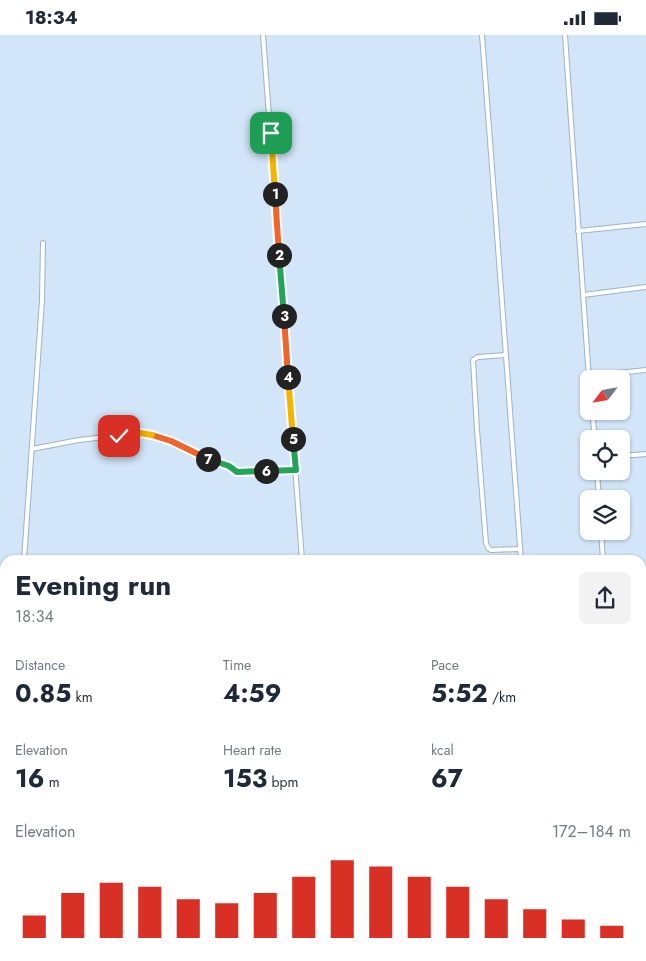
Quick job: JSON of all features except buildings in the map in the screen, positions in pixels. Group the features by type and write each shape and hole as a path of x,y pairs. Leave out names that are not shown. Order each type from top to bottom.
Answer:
{"street":[{"path":"263,35 302,555"},
{"path":"482,35 521,555"},
{"path":"565,35 588,370"},
{"path":"578,231 646,224"},
{"path":"24,555 42,301 43,243"},
{"path":"583,295 646,287"},
{"path":"506,355 478,357 473,360 477,430 487,546 489,550 520,549"},
{"path":"630,373 646,371"},
{"path":"32,449 79,440 140,433 171,441 195,453 229,466 237,472 296,470"},
{"path":"630,455 646,454"},
{"path":"601,540 602,555"}],"route":[{"path":"119,436 140,433 163,438 220,464 229,466 237,472 296,470 271,133"}]}
